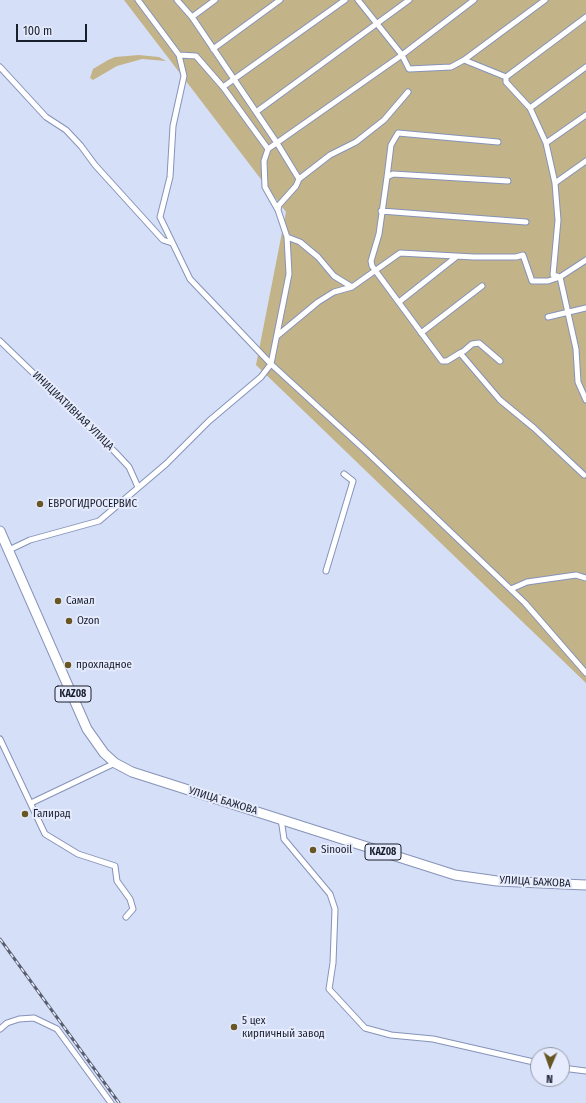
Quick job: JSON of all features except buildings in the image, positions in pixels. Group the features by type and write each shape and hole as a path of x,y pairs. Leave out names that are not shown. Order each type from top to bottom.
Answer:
{"highway":[{"name":"УЛИЦА БАЖОВА","path":"0,531 87,729 104,753 115,763 132,772 455,875 497,881 586,885"}],"street":[{"path":"138,0 179,55 184,76 173,126 170,177 160,217 190,279 271,364 366,451 525,602 586,673"},
{"path":"177,0 192,17 233,80 277,143 299,179"},
{"path":"192,17 215,0"},
{"path":"213,49 280,0"},
{"path":"224,88 344,0"},
{"path":"358,0 402,55 409,69 451,67 464,60 545,0"},
{"path":"256,112 409,0"},
{"path":"9,550 30,540 100,521 166,464 209,421 261,377 271,364 289,274 287,237 278,210 266,188 264,161 268,149 402,55 474,0"},
{"path":"506,77 586,17"},
{"path":"179,55 196,56 224,88 268,149"},
{"path":"464,60 506,77"},
{"path":"0,67 46,117 66,130 81,146 95,165 163,240 172,243"},
{"path":"530,108 586,67"},
{"path":"506,77 506,82 530,108 546,143 555,183 558,220 553,275 560,277"},
{"path":"278,210 279,205 296,186 299,179 330,155 356,142 384,120 408,92"},
{"path":"546,143 586,115"},
{"path":"498,142 398,134 392,145 378,234 371,261 374,271 399,302 442,361 447,361 464,351 472,344 479,343 500,361"},
{"path":"555,183 586,161"},
{"path":"387,177 393,174 508,181"},
{"path":"381,211 526,222"},
{"path":"287,237 300,242 318,257 334,276 352,287"},
{"path":"277,336 323,299 334,292 352,287 400,253 456,257 516,257 523,255 532,281 548,281 560,277 586,260"},
{"path":"399,302 456,257"},
{"path":"560,277 576,349 578,382 586,400"},
{"path":"421,333 482,286"},
{"path":"548,317 567,314 586,308"},
{"name":"ИНИЦИАТИВНАЯ УЛИЦА","path":"0,341 115,452 129,467 138,487"},
{"path":"460,353 500,400 534,428 584,474"},
{"path":"326,571 353,481 344,474"},
{"path":"511,589 527,582 576,575 586,578"},
{"path":"0,739 45,834 78,854 115,866 117,881 130,899 133,909 126,917"},
{"path":"31,803 115,763"},
{"path":"281,819 284,839 330,894 335,909 333,963 330,989 365,1028 391,1035 433,1039 530,1061"},
{"path":"0,1028 7,1023 19,1019 34,1018 57,1029 112,1103"},
{"path":"570,1069 586,1071"}],"shaded area":[{"path":"124,0 586,0 586,683 256,365 286,212"},
{"path":"139,55 159,57 166,61 142,59 117,66 93,80 90,78 93,69 108,60 115,57"}],"railway":[{"path":"0,939 119,1103"}],"place":[{"name":"ЕВРОГИДРОСЕРВИС","path":"40,504"},
{"name":"Самал","path":"58,601"},
{"name":"Ozon","path":"69,621"},
{"name":"прохладное","path":"68,665"},
{"name":"Галирад","path":"25,814"},
{"name":"Sinooil","path":"313,850"},
{"name":"5 цех кирпичный завод","path":"234,1027"}]}
